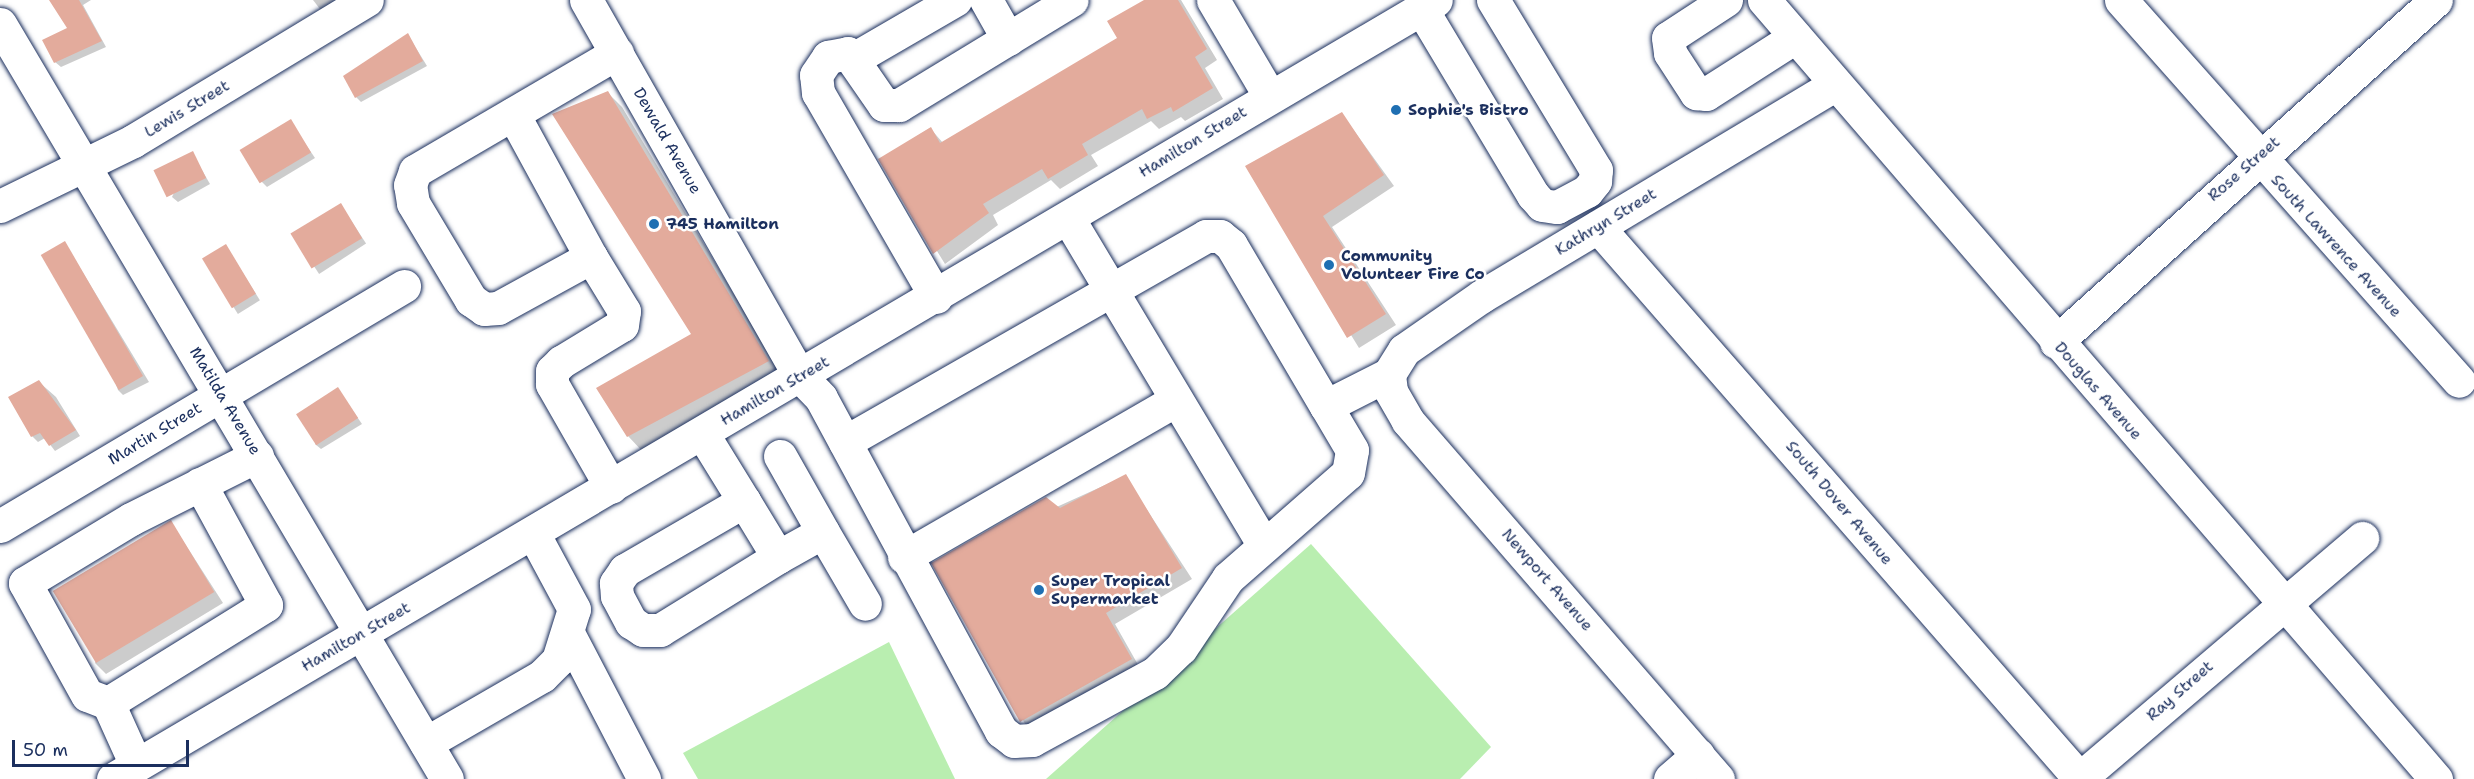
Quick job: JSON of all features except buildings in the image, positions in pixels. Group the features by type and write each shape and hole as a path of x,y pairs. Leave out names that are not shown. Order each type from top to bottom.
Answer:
{"street":[{"name":"Lewis Street","path":"0,206 82,164 134,141 368,0"},
{"name":"Dewald Avenue","path":"585,0 801,376 821,398 904,557 1000,731 1014,741 1032,740 1155,673 1181,648 1228,578 1354,462 1326,406"},
{"path":"855,57 955,0"},
{"path":"986,0 1008,39"},
{"path":"936,297 815,85 828,57 838,52 855,57 891,107 1072,0"},
{"path":"1213,0 1269,95"},
{"path":"1429,4 1533,195 1542,205 1557,207 1587,190 1596,170 1493,0"},
{"path":"1726,0 1668,38 1670,53 1696,93 1706,94 1795,37"},
{"name":"Douglas Avenue","path":"1764,0 2281,603 2436,779"},
{"name":"South Lawrence Avenue","path":"2121,0 2256,158 2459,381"},
{"name":"Rose Street","path":"2056,342 2256,158 2436,0"},
{"name":"Hamilton Street","path":"124,772 936,297 1269,95 1429,4"},
{"name":"Matilda Avenue","path":"0,24 447,779"},
{"path":"591,257 498,308 484,309 471,300 413,202 410,185 415,171 617,53"},
{"name":"Kathryn Street","path":"1389,374 1404,350 1599,227 1835,85"},
{"path":"513,114 591,257 624,311 622,325 561,362 552,371 552,384 611,488"},
{"path":"1068,218 1263,544"},
{"name":"South Dover Avenue","path":"1599,227 2079,779"},
{"path":"845,442 1206,236 1221,236 1326,406 1389,374"},
{"name":"Martin Street","path":"0,526 404,286"},
{"name":"Newport Avenue","path":"1389,374 1391,391 1408,421 1708,767"},
{"path":"904,557 1176,400"},
{"path":"702,434 778,557"},
{"path":"108,703 87,695 25,583 200,484 257,456"},
{"path":"780,456 865,604"},
{"path":"108,703 266,605 200,484"},
{"path":"744,501 625,570 616,583 617,597 631,621 643,630 660,630 823,532"},
{"path":"426,742 542,676 558,660 574,609 533,534"},
{"name":"Ray Street","path":"2079,779 2281,603 2362,538"},
{"path":"568,633 644,779"},
{"path":"108,703 124,772"},
{"path":"1670,779 1708,767"}],"green space":[{"path":"1311,544 1491,747 1460,779 1046,779"},
{"path":"889,642 955,779 698,779 683,753"}],"place":[{"name":"Sophie's Bistro","path":"1396,110"},
{"name":"745 Hamilton","path":"654,224"},
{"name":"Community Volunteer Fire Co","path":"1329,265"},
{"name":"Super Tropical Supermarket","path":"1039,590"}]}
